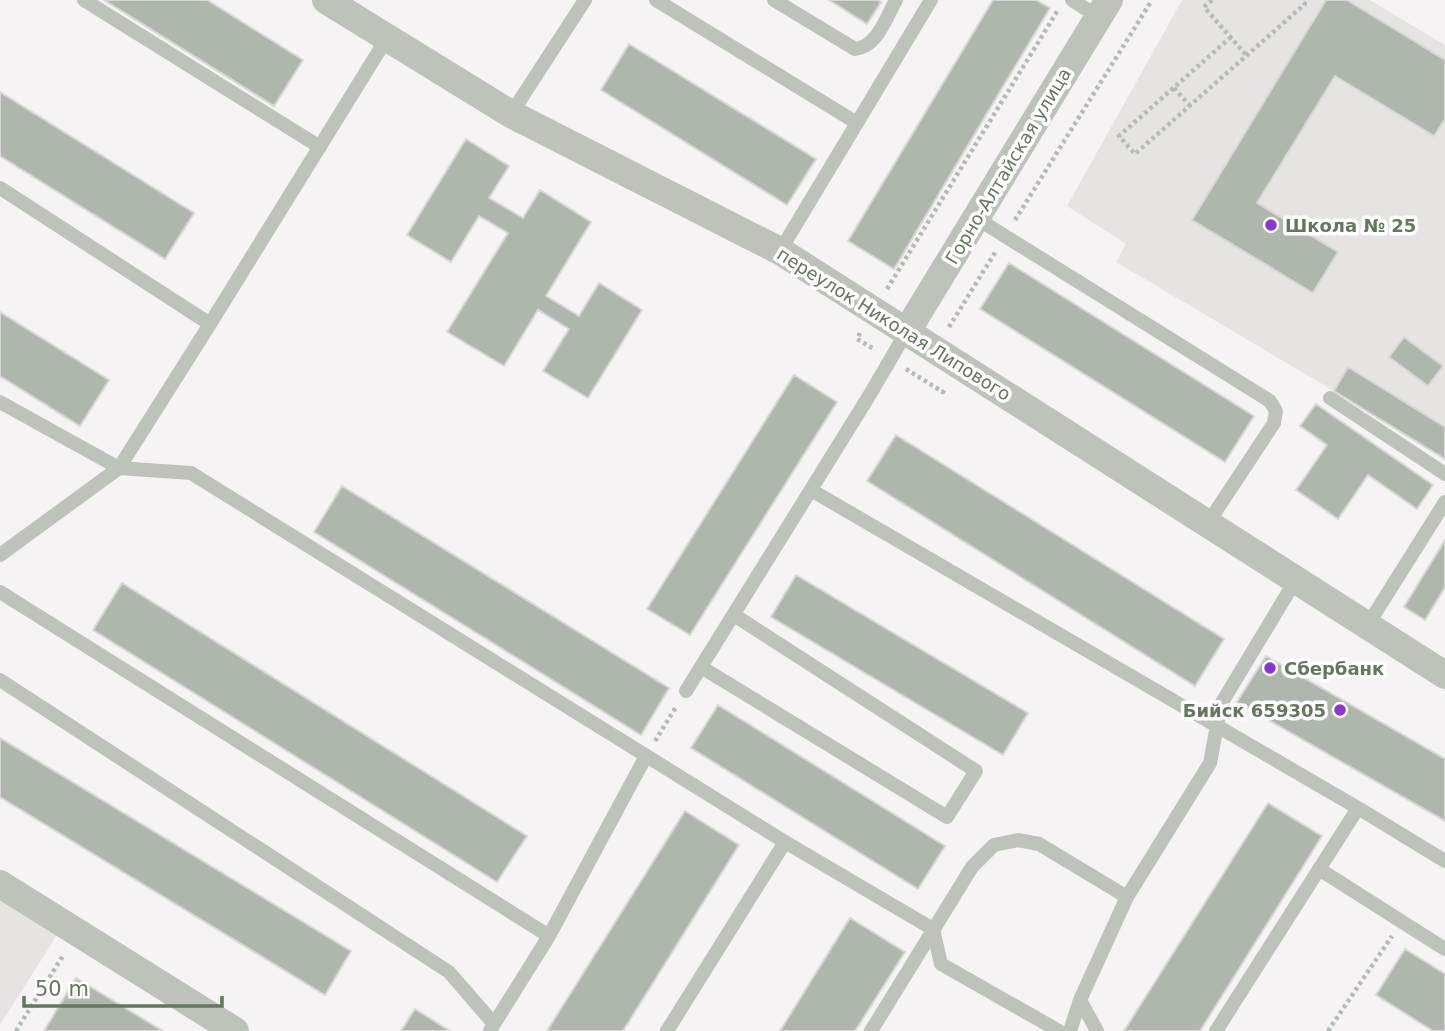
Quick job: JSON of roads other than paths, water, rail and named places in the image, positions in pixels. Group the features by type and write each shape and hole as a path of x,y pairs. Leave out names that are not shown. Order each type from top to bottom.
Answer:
{"street":[{"name":"переулок Николая Липового","path":"326,0 511,114 780,251 1445,675"},
{"name":"Горно-Алтайская улица","path":"907,331 1104,8"},
{"path":"0,884 235,1031"}],"lane":[{"path":"85,0 320,146"},
{"path":"511,114 585,0"},
{"path":"656,0 857,123"},
{"path":"774,0 855,49 864,48 873,41 897,0"},
{"path":"780,251 930,0"},
{"path":"1072,0 1104,8"},
{"path":"0,555 119,468 387,37"},
{"path":"0,188 210,324"},
{"path":"976,218 1270,401 1276,411 1274,423 1208,523"},
{"path":"686,691 907,331"},
{"path":"1330,398 1445,474"},
{"path":"0,402 119,468 191,473 785,842 933,929 941,964 1059,1031"},
{"path":"811,490 1358,807 1445,861"},
{"path":"1367,626 1445,502"},
{"path":"1070,1031 1080,1000 1127,897 1210,763 1221,704 1296,580"},
{"path":"0,592 549,936"},
{"path":"701,667 947,817 976,771 734,615"},
{"path":"0,680 449,972 492,1027 549,936 646,756"},
{"path":"1216,1031 1358,807"},
{"path":"871,1031 972,867 994,845 1018,840 1039,844 1127,897"},
{"path":"667,1031 785,842"},
{"path":"1319,869 1445,949"},
{"path":"1080,1000 1097,1031"}],"place":[{"name":"Школа № 25","path":"1271,225"},
{"name":"Сбербанк","path":"1270,668"},
{"name":"Бийск 659305","path":"1340,710"}]}
